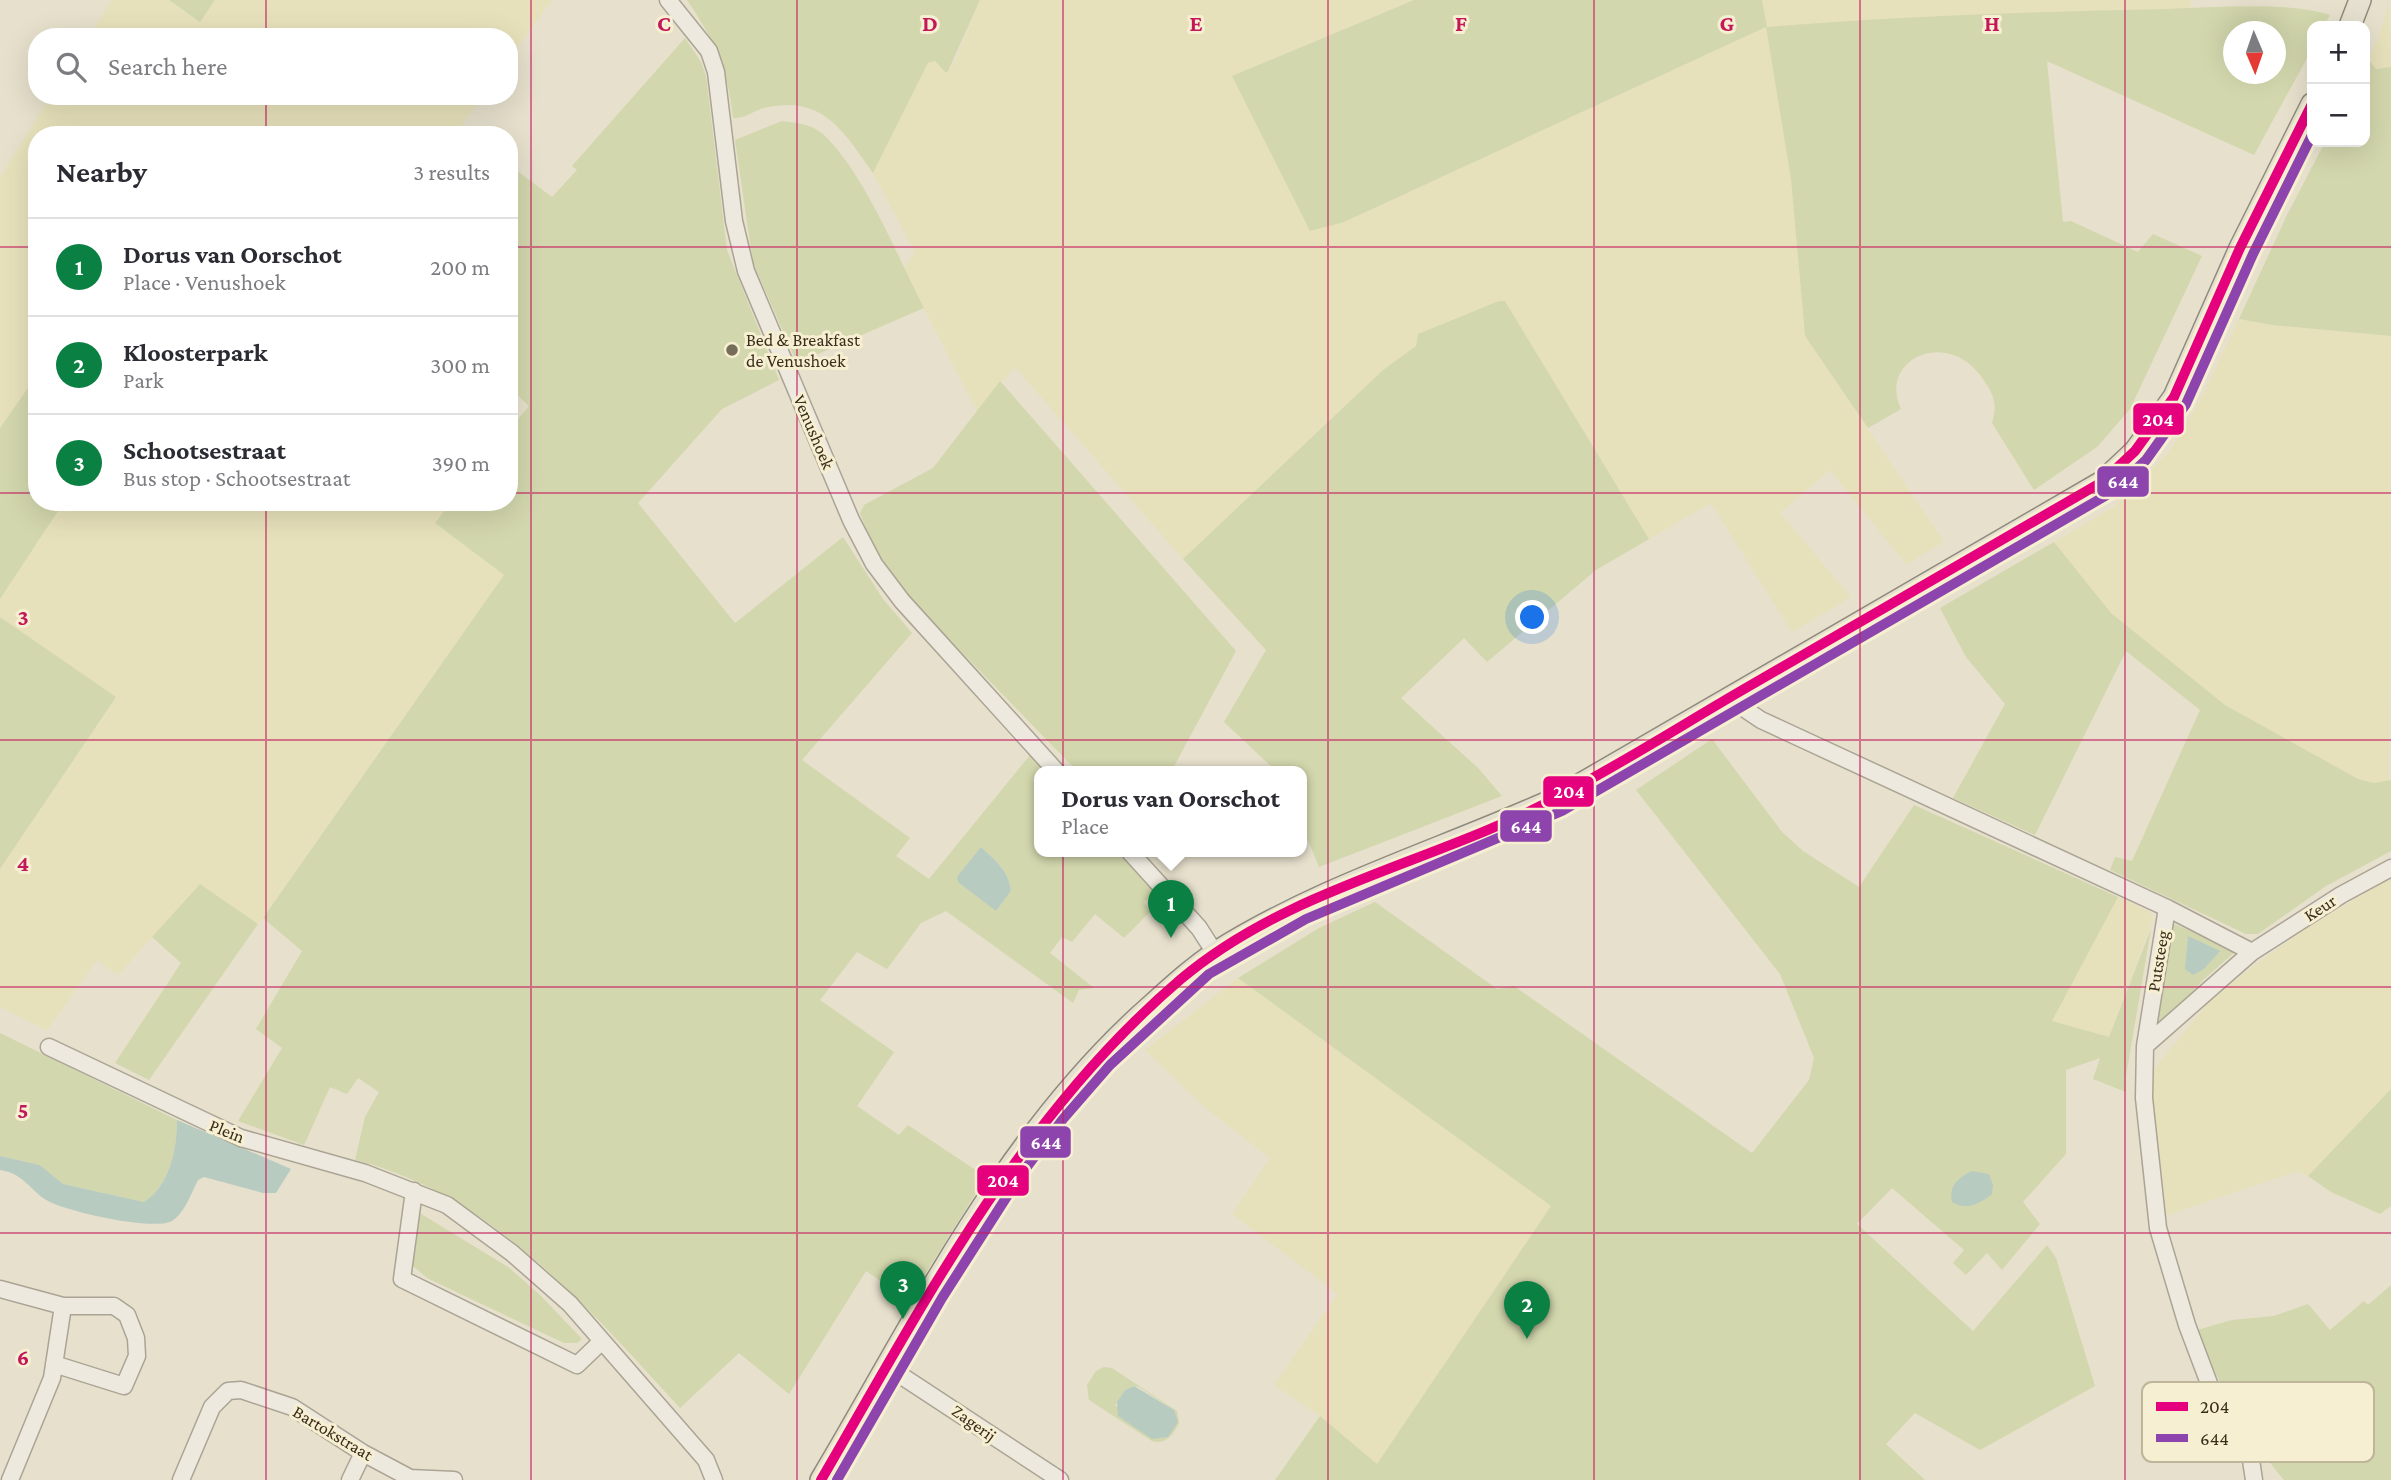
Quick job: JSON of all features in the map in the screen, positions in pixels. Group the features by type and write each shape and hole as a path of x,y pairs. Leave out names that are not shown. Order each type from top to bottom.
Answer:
{"main road":[{"path":"2352,21 2360,0"},
{"path":"821,1480 1009,1166 1063,1095 1128,1026 1215,953 1314,899 1387,866 1472,836 1555,799 2102,482 2135,451 2174,397 2240,248 2307,114"}],"street":[{"name":"Venushoek","path":"668,0 709,51 716,72 734,220 746,271 851,520 874,564 902,601 1052,766"},
{"name":"Putsteeg","path":"1730,699 1737,707 1761,720 2167,908 2145,1046 2144,1098 2158,1228 2187,1325 2209,1382"},
{"path":"1135,857 1199,928 1215,953"},
{"name":"Keur","path":"2145,1046 2252,952 2340,895 2391,868"},
{"path":"2167,908 2252,952"},
{"name":"Plein","path":"49,1046 241,1138 414,1191 447,1205 512,1253 570,1304 706,1460 714,1480"},
{"path":"414,1191 401,1279 577,1365 601,1340"},
{"path":"0,1289 63,1306 114,1307 127,1315 136,1338 137,1356 124,1386 54,1364"},
{"path":"10,1480 52,1378 63,1306"},
{"name":"Zagerij","path":"888,1367 1060,1480"},
{"name":"Bartokstraat","path":"181,1480 212,1407 228,1391 242,1390 292,1407 363,1453 410,1478 454,1480"},
{"path":"350,1480 363,1453"},
{"name":"Putsteeg","path":"2250,1462 2254,1480"}],"shaded area":[{"path":"112,0 169,0 199,22 215,0 552,0 518,47 518,28 95,28"},
{"path":"980,0 1414,0 1232,76 1344,222 1766,27 1762,0 2191,0 2190,8 1767,27 1791,179 1805,336 1944,542 1906,564 1830,470 1780,513 1851,597 1792,632 1711,503 1649,539 1505,301 1418,334 1416,346 1383,370 1183,559 1015,367 977,411 904,270 915,252 873,173 928,63 935,61 945,72 955,62"},
{"path":"2389,0 2391,67 2376,69 2370,62 2370,55 2379,38"},
{"path":"45,105 477,105 461,126 32,126"},
{"path":"28,133 28,388 0,428 0,177"},
{"path":"2239,319 2272,325 2391,336 2389,781 2374,783 2358,779 2225,705 2111,613 2054,542 2115,506 2170,451 2203,395"},
{"path":"58,511 444,511 435,523 504,575 258,924 200,884 118,975 97,960 47,1030 0,1007 0,869 116,698 0,617 0,599"},
{"path":"981,847 1000,866 1010,884 1011,891 996,911 958,882 957,877"},
{"path":"2391,878 2391,1089 2308,1176 2298,1171 2167,1215 2150,1074 2207,1005 2243,974 2302,931"},
{"path":"2118,897 2150,912 2153,919 2109,1037 2051,1021"},
{"path":"2188,936 2220,951 2204,969 2193,975 2185,969"},
{"path":"1238,978 1551,1206 1377,1465 1320,1416 1274,1385 1338,1294 1232,1214 1270,1158 1207,1109 1145,1050"},
{"path":"177,1120 291,1169 276,1193 263,1193 204,1177 198,1180 177,1217 172,1221 148,1224 111,1219 60,1206 43,1198 16,1175 0,1170 0,1156 40,1165 63,1184 144,1202 153,1195 166,1176 176,1142"},
{"path":"1972,1171 1989,1174 1993,1185 1992,1194 1973,1205 1957,1205 1952,1202 1953,1187"},
{"path":"1134,1386 1174,1410 1178,1422 1168,1437 1152,1439 1118,1416 1117,1402 1125,1390"}],"green space":[{"path":"169,0 215,0 200,22"},
{"path":"687,0 980,0 948,71 946,73 935,61 928,63 873,173 841,130 817,111 802,106 784,105 733,118 728,85 719,56"},
{"path":"1414,0 1762,0 1767,27 1966,15 2227,7 2293,8 2330,15 2327,21 2307,21 2307,58 2254,155 2047,61 2063,222 2071,221 2138,252 2153,234 2202,256 2130,409 2097,447 2034,490 1992,423 1995,407 1993,397 1985,382 1970,365 1954,355 1937,352 1921,355 1908,363 1899,376 1896,391 1901,409 1868,428 1805,336 1791,179 1766,27 1344,222 1310,231 1232,76"},
{"path":"685,38 701,62 706,76 727,250 779,380 722,409 638,503 735,623 843,537 883,599 912,633 802,760 910,838 896,856 929,879 1030,755 1040,766 1034,766 1034,857 1128,857 1157,889 1144,902 1150,912 1124,938 1095,914 1072,942 1062,937 1050,953 1094,988 1079,990 1073,1003 946,911 921,923 887,969 857,952 820,1000 894,1052 857,1106 899,1135 908,1125 986,1177 909,1300 866,1271 789,1394 739,1353 680,1408 573,1295 494,1227 451,1199 405,1176 355,1160 365,1117 379,1092 358,1078 347,1094 330,1087 304,1145 238,1121 282,1048 256,1029 302,951 263,918 504,575 435,523 444,511 518,511 518,419 529,406 518,396 518,172 552,197 577,170 572,166","holes":["981,847 1004,872 1011,891 996,911"]},
{"path":"2370,62 2376,69 2391,67 2391,336 2272,325 2239,319 2287,215 2322,147 2370,147"},
{"path":"782,121 814,128 838,151 866,193 924,308 797,363 753,263 735,140"},
{"path":"1499,301 1505,301 1649,539 1596,570 1487,662 1464,638 1401,698 1478,768 1502,796 1319,867 1307,838 1307,766 1271,766 1224,722 1266,650 1183,559 1383,370 1416,346 1418,334"},
{"path":"1000,381 1236,651 1174,766 1072,766 888,572 875,552 860,513 864,505 933,468"},
{"path":"28,388 28,511 58,511 0,599 0,428"},
{"path":"2054,542 2111,613 2225,705 2358,779 2374,783 2391,780 2391,851 2326,886 2258,934 2246,934 2110,870 2115,857 2132,861 2200,710 2126,651 2035,835 1953,798 2005,704 1966,657 1940,608"},
{"path":"0,617 116,697 0,869"},
{"path":"1712,739 1782,832 1803,851 1859,887 1914,805 2118,897 2052,1021 2109,1037 2151,929 2126,1076 2126,1092 2093,1079 2100,1058 2066,1070 2066,1154 2023,1202 2040,1224 2002,1270 1987,1253 1966,1275 1953,1263 1964,1250 1892,1188 1857,1224 1973,1331 2047,1245 2056,1258 2095,1386 1980,1450 1915,1413 1886,1444 1925,1480 1275,1480 1320,1416 1377,1464 1551,1206 1238,978 1319,928 1375,902 1497,989 1514,986 1752,1153 1809,1080 1814,1058 1780,974 1636,790"},
{"path":"200,884 258,924 149,1080 115,1063 181,963 152,937"},
{"path":"2172,923 2236,951 2203,980 2153,1038"},
{"path":"0,1033 177,1120 176,1142 170,1166 153,1195 144,1202 63,1184 40,1165 0,1156"},
{"path":"2391,1089 2391,1206 2380,1214 2331,1192 2308,1176"},
{"path":"418,1212 508,1267 539,1294 582,1339 577,1343 564,1343 427,1278 412,1265"},
{"path":"2391,1285 2391,1480 2284,1480 2270,1462 2374,1462 2374,1382 2220,1382 2197,1330 2232,1320 2274,1316 2308,1304 2330,1330 2364,1301 2368,1305"},
{"path":"1104,1367 1112,1368 1177,1411 1179,1423 1172,1435 1161,1442 1152,1441 1089,1400 1087,1385 1096,1371","holes":["1139,1387 1174,1410 1115,1406 1125,1390"]}],"transit line":[{"name":"204","path":"821,1480 938,1279 1024,1150 1072,1089 1124,1032 1181,979 1223,947 1316,898 1511,820 1581,785 2102,482 2135,451 2174,397 2240,248 2307,114"},
{"name":"644","path":"837,1480 942,1298 1020,1176 1063,1119 1110,1065 1209,974 1306,919 1562,811 2112,492 2146,460 2186,404 2253,254 2307,145"}],"place":[{"name":"Bed & Breakfast de Venushoek","path":"732,350"},
{"name":"Dorus van Oorschot","path":"1171,938"},
{"name":"Schootsestraat","path":"903,1319"},
{"name":"Kloosterpark","path":"1527,1339"}]}
